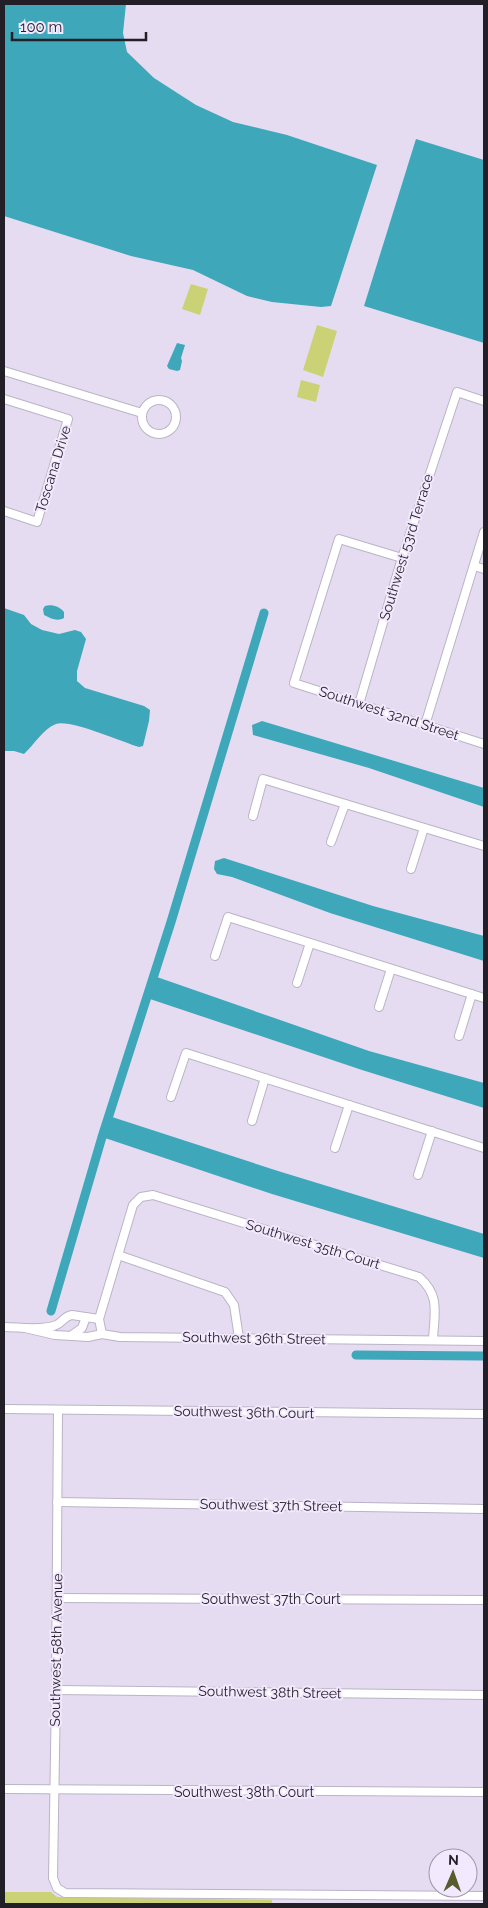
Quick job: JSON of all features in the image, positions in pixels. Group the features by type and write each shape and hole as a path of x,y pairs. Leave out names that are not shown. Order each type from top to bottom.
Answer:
{"street":[{"path":"4,371 142,413"},
{"name":"Southwest 53rd Terrace","path":"359,704 402,558 456,392 484,401"},
{"name":"Toscana Drive","path":"4,400 68,419 37,522 4,512"},
{"path":"160,400 166,402 174,410 176,422 167,432 156,434 150,432 143,424 142,413 149,403 160,400"},
{"path":"425,725 484,532"},
{"name":"Southwest 32nd Street","path":"402,558 339,540 294,683 484,744"},
{"path":"474,566 484,569"},
{"path":"253,816 263,780 484,846"},
{"path":"331,842 345,804"},
{"path":"411,869 424,828"},
{"path":"215,956 228,917 484,998"},
{"path":"297,983 310,943"},
{"path":"379,1007 391,968"},
{"path":"459,1036 472,994"},
{"path":"171,1097 186,1053 484,1148"},
{"path":"252,1121 266,1078"},
{"path":"335,1148 349,1105"},
{"path":"418,1175 432,1131"},
{"name":"Southwest 35th Court","path":"118,1255 133,1205 141,1197 153,1195 419,1277 430,1286 434,1297 433,1340"},
{"path":"102,1334 99,1319 118,1255 225,1292 234,1305 239,1338"},
{"name":"Southwest 36th Street","path":"4,1327 55,1326 68,1316 99,1319"},
{"path":"72,1335 82,1328 86,1317"},
{"name":"Southwest 36th Street","path":"25,1328 55,1335 88,1337 102,1334 120,1337 484,1341"},
{"name":"Southwest 36th Court","path":"4,1409 484,1414"},
{"name":"Southwest 58th Avenue","path":"58,1411 56,1690 53,1791 53,1878 57,1888 65,1893 404,1900"},
{"name":"Southwest 37th Street","path":"57,1502 484,1509"},
{"name":"Southwest 37th Court","path":"57,1598 484,1600"},
{"name":"Southwest 38th Street","path":"56,1690 484,1694"},
{"name":"Southwest 38th Court","path":"4,1789 53,1791 484,1792"},
{"path":"404,1900 484,1896"}],"green space":[{"path":"191,284 208,289 200,315 182,309"},
{"path":"317,325 337,331 323,377 303,370"},
{"path":"301,380 320,385 316,402 297,397"},
{"path":"4,1892 51,1892 57,1897 272,1900 272,1904 4,1904"}],"water":[{"path":"4,4 126,4 123,33 127,52 154,78 196,105 233,122 287,135 377,165 331,306 321,307 272,302 247,296 193,270 131,256 4,216"},
{"path":"416,139 484,160 484,343 364,306"},
{"path":"177,343 185,345 180,370 177,371 169,369 167,366"},
{"path":"45,606 53,606 60,609 64,612 64,618 56,620 44,615 43,609"},
{"path":"4,608 24,615 31,624 42,630 59,634 75,630 81,632 86,639 77,671 77,681 85,688 144,706 150,710 143,746 139,747 84,728 63,723 51,726 24,754 4,751"},
{"path":"262,721 484,788 484,807 369,768 253,735 252,725"},
{"path":"224,858 373,906 484,936 484,961 330,913 232,877 217,874 214,869 215,861"},
{"path":"154,976 369,1051 484,1083 484,1108 362,1070 147,998"},
{"path":"109,1116 278,1171 484,1234 484,1258 272,1194 102,1137"}],"waterway":[{"path":"51,1311 102,1137 171,922 264,613"},
{"path":"356,1355 484,1356"}]}
